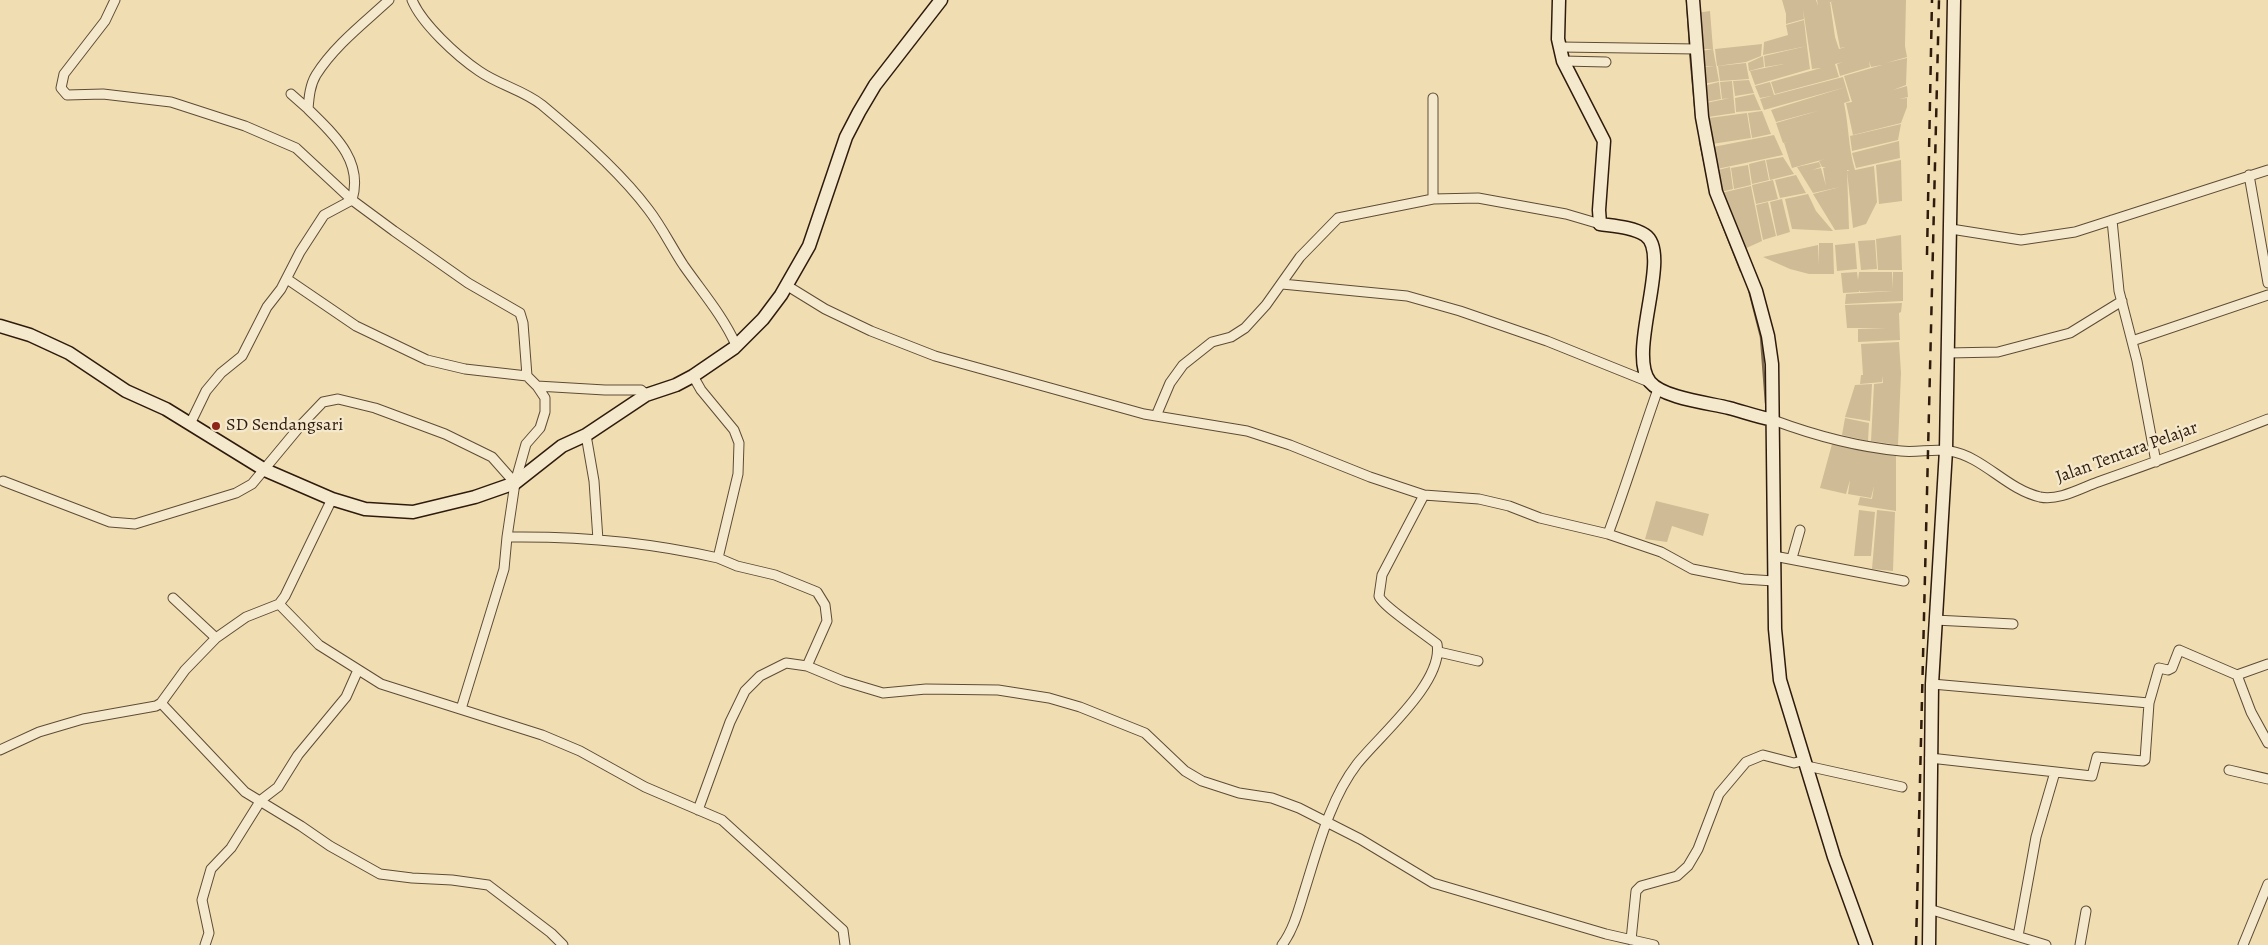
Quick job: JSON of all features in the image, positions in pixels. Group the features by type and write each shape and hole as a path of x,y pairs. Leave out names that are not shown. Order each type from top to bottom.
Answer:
{"street":[{"path":"115,0 105,21 64,74 61,88 67,95 103,94 170,102 245,126 296,148 352,200 439,264 520,313 523,323 527,376"},
{"path":"308,109 310,89 316,76 337,49 389,0"},
{"path":"412,0 432,29 479,72 530,96 605,162 623,181 648,208 684,265 725,322 736,346"},
{"path":"0,326 30,335 69,353 126,391 166,409 265,470 332,499 364,509 413,512 475,497 515,483 562,446 586,435 648,395 676,385 693,376 736,346 763,320 809,246 846,137 859,112 875,86 941,0"},
{"path":"1559,0 1558,39 1563,61 1604,142 1599,210 1600,224"},
{"path":"1693,0 1692,49 1716,192 1756,291 1768,336 1772,364 1767,419 1774,556 1771,581 1780,680 1803,762 1834,857 1866,945"},
{"path":"1929,945 1930,758 1935,620 1946,450 1954,0"},
{"path":"1560,48 1692,49"},
{"path":"1563,61 1606,62"},
{"path":"190,424 206,391 221,373 242,356 267,307 287,279 300,252 324,215 352,200 355,177 344,146 291,94"},
{"path":"1433,98 1433,199"},
{"path":"1951,229 2020,240 2075,232 2268,170"},
{"path":"2249,175 2265,255 2268,283"},
{"path":"1156,416 1170,383 1183,366 1212,342 1231,337 1245,328 1282,284 1300,257 1338,218 1433,199 1478,198 1576,216 1600,224 1644,234 1650,239 1653,252 1652,282 1642,363 1654,385 1628,484 1608,534"},
{"path":"2112,220 2122,301 2132,340 2156,462"},
{"path":"287,279 356,326 427,360 464,369 527,376 545,398 540,428 526,444 515,483 504,569 461,709"},
{"path":"1282,284 1407,296 1460,311 1547,341 1654,385 1767,419"},
{"path":"786,285 833,313 871,331 935,356 1032,384 1156,416 1248,431 1290,445 1370,477 1424,494 1479,500 1509,506 1540,518 1608,534 1661,552 1692,569 1771,581"},
{"path":"2132,340 2268,295"},
{"path":"1948,353 1998,352 2070,333 2122,301"},
{"path":"693,376 701,390 734,430 739,442 738,474 718,558"},
{"path":"537,386 641,390 648,395"},
{"path":"3,481 110,522 135,524 236,493 252,484 301,425 323,402 338,399 375,408 446,434 492,457 515,483"},
{"name":"Jalan Tentara Pelajar","path":"1767,419 1804,432 1869,446 1902,451 1946,450 1959,453 1974,459 2004,481 2042,498 2058,497 2268,419"},
{"path":"586,435 594,481 598,540"},
{"path":"1282,945 1293,925 1336,802 1357,764 1419,694 1437,662 1439,652 1437,644 1413,624 1385,606 1378,596 1382,574 1424,494"},
{"path":"0,750 39,732 83,718 161,703 185,670 216,638 246,616 278,604 286,596 332,499"},
{"path":"1792,558 1800,530"},
{"path":"507,537 598,540 683,550 775,575 817,592 825,605 826,622 808,666"},
{"path":"1774,556 1904,581"},
{"path":"173,598 216,638"},
{"path":"278,604 319,645 380,684 550,738 580,751 645,787 722,820 843,930 845,945"},
{"path":"1935,620 2014,624"},
{"path":"1930,758 2092,776 2097,757 2144,761 2147,755 2149,703 2159,668 2168,670 2172,668 2179,650 2237,675 2268,664"},
{"path":"1439,652 1478,661"},
{"path":"698,810 730,722 745,691 760,676 786,663 808,666 843,681 883,693 926,689 998,690 1049,698 1080,707 1145,733 1186,770 1202,781 1240,793 1272,798 1299,808 1360,839 1433,883 1654,945"},
{"path":"205,945 210,933 202,900 211,869 231,848 261,800 278,787 298,755 346,697 358,670"},
{"path":"2237,675 2251,712 2268,743"},
{"path":"1932,684 2149,703"},
{"path":"161,703 245,792 261,800 330,846 380,874 488,885 551,933 563,945"},
{"path":"1631,940 1636,891 1640,886 1678,876 1688,866 1698,849 1719,794 1746,762 1764,755 1803,762 1902,787"},
{"path":"2229,770 2268,780"},
{"path":"2018,936 2038,826 2055,772"},
{"path":"2242,945 2268,884"},
{"path":"1929,910 2046,945"},
{"path":"2080,945 2086,911"}],"shaded area":[{"path":"1782,0 1816,0 1818,6 1817,0 1906,0 1905,46 1907,57 1886,63 1907,58 1906,85 1893,90 1907,86 1908,97 1899,99 1907,98 1907,107 1901,123 1853,135 1846,103 1852,102 1844,76 1882,65 1871,67 1869,61 1870,67 1840,76 1837,64 1843,62 1835,64 1839,77 1775,94 1771,82 1821,68 1812,69 1803,9 1804,19 1786,24 1786,14","holes":["1834,1 1831,2 1840,48 1845,47 1839,49 1835,37 1830,2"]},
{"path":"1710,11 1713,49 1699,49 1696,13"},
{"path":"1804,20 1807,46 1763,55 1764,42 1788,35 1786,25"},
{"path":"1762,44 1761,56 1746,62 1717,66 1715,49"},
{"path":"1807,46 1810,69 1755,85 1750,71 1784,64 1765,67 1764,56"},
{"path":"1713,49 1719,81 1703,84 1702,67 1715,66 1702,66 1701,51"},
{"path":"1763,56 1764,67 1749,71 1748,63"},
{"path":"1746,63 1749,79 1720,81 1718,66"},
{"path":"1843,77 1846,87 1764,110 1760,99 1771,96 1760,98 1755,86 1770,82 1774,95"},
{"path":"1749,80 1754,93 1735,96 1733,81"},
{"path":"1732,81 1735,113 1708,117 1706,103 1730,98 1722,99 1720,82"},
{"path":"1719,82 1721,99 1706,102 1703,86"},
{"path":"1846,87 1850,101 1844,103 1855,170 1874,166 1877,202 1866,224 1853,228 1847,171 1849,229 1835,230 1813,194 1840,187 1813,193 1797,167 1819,162 1821,167 1812,170 1821,168 1826,186 1823,168 1826,167 1822,167 1819,161 1825,159 1792,168 1784,143 1788,142 1783,143 1776,123 1821,110 1776,122 1771,110"},
{"path":"1754,94 1761,110 1736,112 1735,98"},
{"path":"1762,111 1771,134 1752,138 1748,113"},
{"path":"1747,113 1751,138 1712,144 1709,118"},
{"path":"1901,124 1898,140 1852,151 1850,136"},
{"path":"1774,135 1783,155 1717,169 1713,147"},
{"path":"1899,141 1900,158 1856,168 1852,153"},
{"path":"1783,157 1794,174 1770,180 1766,160"},
{"path":"1765,160 1769,180 1752,184 1749,164"},
{"path":"1901,160 1902,201 1879,204 1876,165"},
{"path":"1748,165 1751,185 1734,189 1731,168"},
{"path":"1730,167 1733,189 1721,192 1718,170"},
{"path":"1796,175 1806,193 1780,198 1775,180"},
{"path":"1773,180 1778,199 1756,204 1752,185"},
{"path":"1751,186 1762,241 1742,250 1721,193"},
{"path":"1808,194 1816,211 1833,231 1792,229 1785,199"},
{"path":"1782,199 1790,232 1777,236 1770,202"},
{"path":"1768,202 1776,236 1763,240 1756,205"},
{"path":"1901,235 1902,270 1878,270 1876,239"},
{"path":"1875,240 1877,269 1861,270 1858,241"},
{"path":"1819,243 1833,243 1834,274 1809,274 1790,269 1763,257 1818,245 1819,265"},
{"path":"1855,243 1857,269 1837,271 1835,245"},
{"path":"1857,272 1858,280 1859,272 1892,272 1892,289 1893,272 1903,272 1903,301 1845,304 1846,294 1893,291 1860,292 1859,290 1859,292 1843,293 1841,273"},
{"path":"1902,303 1901,312 1899,313 1900,340 1858,342 1858,329 1887,328 1847,328 1845,305"},
{"path":"1899,342 1901,373 1898,445 1871,441 1874,384 1883,383 1882,376 1882,382 1860,384 1861,375 1863,375 1861,344"},
{"path":"1872,384 1870,421 1845,417 1855,385"},
{"path":"1845,418 1869,423 1868,441 1842,435"},
{"path":"1832,444 1896,456 1896,511 1858,505 1860,497 1872,499 1874,486 1871,498 1848,494 1850,480 1846,494 1820,488"},
{"path":"1656,501 1709,514 1703,536 1672,526 1667,542 1645,539"},
{"path":"1859,510 1875,512 1871,556 1854,556"},
{"path":"1877,510 1895,512 1893,571 1872,569"}],"waterway":[{"path":"1687,0 1690,46"},
{"path":"1690,52 1696,116"},
{"path":"1700,141 1711,194"},
{"path":"1718,213 1741,271"},
{"path":"1749,290 1761,337 1766,403"}],"railway":[{"path":"1927,255 1932,0"},
{"path":"1916,945 1939,0"}],"place":[{"name":"SD Sendangsari","path":"216,426"}]}
